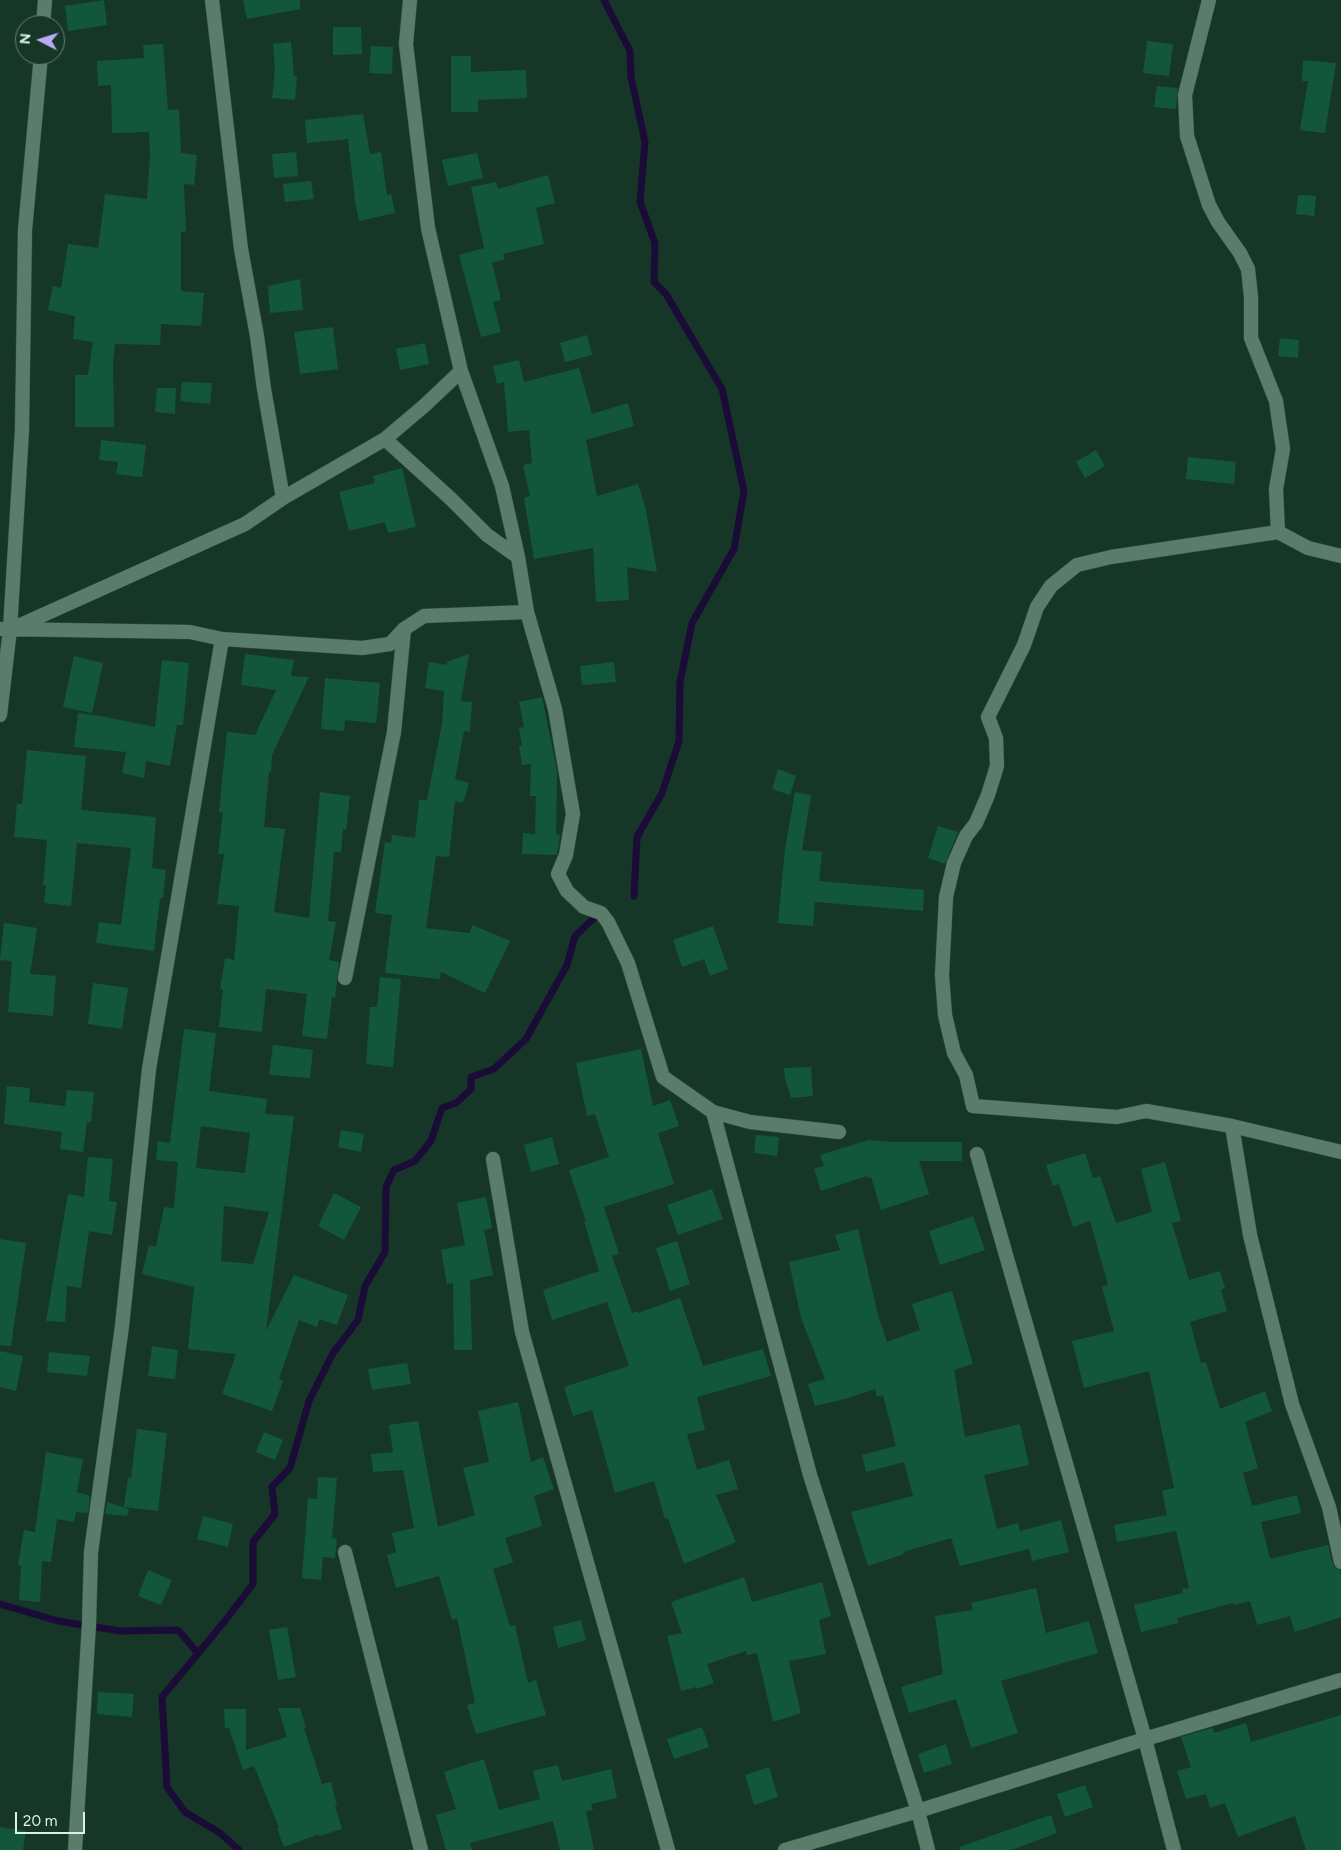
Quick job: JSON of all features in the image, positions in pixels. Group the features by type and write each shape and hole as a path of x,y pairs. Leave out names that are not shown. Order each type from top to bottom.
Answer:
{"street":[{"path":"44,15 45,0"},
{"path":"212,0 241,249 256,326 264,389 283,498"},
{"path":"410,0 406,44 428,228 461,371 502,486 518,557 527,612 554,709 573,814 566,855 558,874 566,891 584,907 601,913 608,922 628,963 664,1077 713,1112 750,1122 839,1132"},
{"path":"1208,0 1185,95 1187,136 1209,205 1248,269 1251,338 1276,401 1283,449 1276,489 1278,532"},
{"path":"0,715 5,629 22,430 25,230 40,65"},
{"path":"5,629 245,524 283,498 385,439 461,371"},
{"path":"385,439 451,499 487,535 518,557"},
{"path":"1341,556 1308,548 1278,532 1111,557 1077,564 1052,586 1036,607 1024,644 988,717 996,738 997,766 988,796 976,823 966,836 954,862 946,898 942,975 945,1015 954,1053 966,1075 973,1106 1117,1118 1146,1111 1232,1126 1341,1152"},
{"path":"5,629 190,632 222,639 362,648 390,644 404,629 424,616 527,612"},
{"path":"345,978 394,732 404,629"},
{"path":"75,1850 89,1624 91,1552 122,1326 149,1069 222,639"},
{"path":"713,1112 810,1475 918,1811 928,1850"},
{"path":"1232,1126 1250,1234 1292,1404 1329,1507 1341,1562"},
{"path":"977,1154 1145,1739 1174,1850"},
{"path":"493,1160 522,1332 668,1850"},
{"path":"345,1552 421,1850"},
{"path":"786,1850 1341,1680"}],"building":[{"path":"104,0 107,25 68,31 65,6"},
{"path":"243,0 300,0 300,9 247,19"},
{"path":"333,27 361,27 362,54 333,55"},
{"path":"1147,41 1173,44 1169,76 1143,73"},
{"path":"291,42 294,76 297,76 295,100 272,98 275,69 273,44"},
{"path":"163,44 168,110 179,109 181,153 197,155 194,185 184,184 186,231 181,232 181,291 204,293 201,326 161,324 160,345 115,344 113,361 114,427 75,427 75,375 88,375 93,342 73,339 75,316 48,310 53,286 61,288 68,244 98,248 105,194 147,199 150,156 149,132 112,133 111,85 98,86 97,61 144,58 143,45"},
{"path":"371,46 393,47 392,74 369,73"},
{"path":"451,56 471,56 471,72 526,70 527,98 478,100 478,112 451,112"},
{"path":"1303,60 1336,63 1325,133 1300,130 1308,81 1302,81"},
{"path":"1157,86 1178,88 1176,109 1154,107"},
{"path":"363,114 370,154 381,152 387,195 391,194 395,213 359,221 348,139 307,143 305,120"},
{"path":"296,152 298,176 274,178 272,154"},
{"path":"477,153 483,178 448,186 442,160"},
{"path":"548,175 555,203 536,208 544,244 503,254 505,259 492,263 501,300 493,302 501,332 481,337 459,255 484,248 471,187 496,182 498,189"},
{"path":"311,181 314,199 285,202 283,184"},
{"path":"1298,195 1316,196 1314,216 1296,214"},
{"path":"300,279 303,310 270,313 268,286"},
{"path":"333,327 338,369 300,374 294,332"},
{"path":"587,335 592,355 565,362 560,343"},
{"path":"1280,338 1299,340 1298,358 1278,356"},
{"path":"425,343 429,364 400,370 396,349"},
{"path":"519,360 524,382 579,368 592,414 628,403 634,426 586,440 597,496 638,484 645,506 657,572 627,567 629,600 596,602 593,548 534,559 524,498 530,496 523,465 532,463 529,430 508,432 504,382 497,384 493,366"},
{"path":"182,382 212,383 210,404 180,401"},
{"path":"157,388 176,388 175,414 155,412"},
{"path":"101,440 146,445 142,477 116,474 118,462 99,460"},
{"path":"1096,450 1105,466 1085,478 1076,462"},
{"path":"1188,457 1236,462 1234,484 1186,479"},
{"path":"402,468 416,527 388,533 385,522 349,531 339,492 375,483 373,476"},
{"path":"245,654 294,660 291,676 309,677 272,755 271,772 269,772 264,827 285,829 274,912 309,918 320,792 350,796 346,830 343,829 341,852 334,852 328,921 336,922 329,960 339,962 335,998 332,997 327,1039 302,1036 307,994 266,989 262,1032 219,1027 223,989 220,989 225,958 234,960 239,906 217,904 224,854 218,854 223,812 219,812 227,732 255,735 276,690 241,685"},
{"path":"469,654 461,701 472,702 470,732 464,731 455,779 469,783 463,803 455,801 449,857 436,856 426,928 469,933 473,925 510,941 485,993 441,972 440,979 385,973 392,915 375,913 385,842 391,843 392,835 415,838 419,800 427,800 442,724 444,691 425,688 429,662 447,665 447,662"},
{"path":"74,656 103,663 92,713 63,707"},
{"path":"162,660 189,663 183,725 177,725 170,766 146,761 144,778 122,773 126,752 74,747 78,713 155,727"},
{"path":"614,662 616,682 582,685 580,666"},
{"path":"325,678 380,683 376,723 345,720 344,731 321,729"},
{"path":"542,697 557,771 556,834 560,835 557,855 522,854 523,833 535,834 536,796 530,796 531,764 522,765 519,746 522,746 519,728 524,727 519,702"},
{"path":"27,750 86,756 81,810 156,817 152,868 166,870 163,898 160,898 154,951 96,943 99,922 121,925 131,848 77,843 71,906 44,903 46,885 43,885 47,840 14,837 17,804 22,804"},
{"path":"778,769 796,776 790,795 772,789"},
{"path":"795,792 811,795 802,850 822,852 819,881 924,890 923,911 815,902 813,926 778,923 785,849"},
{"path":"938,826 958,832 945,864 928,858"},
{"path":"4,923 37,928 30,974 56,976 53,1016 8,1012 12,961 0,960"},
{"path":"713,926 728,969 710,976 704,959 682,967 673,940"},
{"path":"380,977 401,979 393,1067 366,1064 370,1007 377,1007"},
{"path":"93,983 128,988 122,1029 88,1024"},
{"path":"184,1029 216,1033 209,1091 267,1099 265,1114 294,1116 266,1331 294,1275 348,1295 337,1325 319,1319 317,1327 299,1320 279,1379 283,1381 272,1411 222,1394 236,1354 188,1349 194,1287 142,1274 149,1245 156,1247 164,1207 174,1208 178,1162 156,1160 158,1141 170,1143","holes":["201,1126 250,1133 245,1173 196,1168","224,1206 269,1212 253,1264 221,1261"]},
{"path":"273,1045 313,1050 310,1078 269,1075"},
{"path":"641,1049 653,1106 670,1100 679,1126 658,1133 674,1184 604,1207 619,1254 612,1256 632,1313 638,1311 638,1313 680,1298 703,1366 763,1349 771,1376 697,1397 705,1430 687,1434 697,1470 729,1460 738,1489 716,1495 736,1542 684,1564 668,1518 665,1519 654,1481 615,1493 592,1410 573,1416 564,1387 629,1366 607,1302 552,1320 543,1290 599,1271 584,1221 586,1221 569,1170 609,1157 595,1114 587,1116 576,1063"},
{"path":"811,1067 813,1096 791,1098 785,1079 784,1068"},
{"path":"7,1086 30,1088 29,1102 65,1106 67,1090 94,1092 91,1122 87,1122 83,1152 60,1149 62,1132 4,1124"},
{"path":"341,1130 364,1134 361,1152 338,1147"},
{"path":"756,1135 779,1137 777,1156 754,1153"},
{"path":"552,1137 559,1164 531,1172 524,1145"},
{"path":"868,1140 890,1142 962,1142 962,1161 919,1161 929,1194 881,1210 871,1177 868,1178 867,1176 821,1191 814,1169 824,1166 820,1155"},
{"path":"1085,1153 1093,1178 1100,1176 1116,1223 1152,1212 1141,1169 1165,1162 1181,1221 1172,1223 1189,1280 1220,1271 1225,1288 1221,1290 1227,1311 1190,1322 1201,1363 1206,1362 1220,1409 1265,1391 1272,1411 1245,1422 1258,1468 1243,1473 1252,1506 1297,1495 1301,1513 1261,1522 1270,1559 1328,1545 1333,1564 1335,1568 1340,1570 1341,1617 1295,1632 1290,1616 1257,1625 1250,1601 1233,1605 1233,1603 1177,1618 1178,1623 1141,1632 1134,1605 1183,1593 1182,1589 1189,1588 1176,1531 1117,1542 1114,1525 1167,1515 1162,1491 1174,1488 1149,1371 1084,1388 1072,1341 1114,1331 1102,1287 1108,1285 1090,1221 1073,1227 1059,1184 1053,1186 1046,1165"},
{"path":"88,1157 113,1159 109,1201 117,1202 112,1235 89,1231 81,1288 67,1286 65,1322 46,1321 68,1194 84,1197"},
{"path":"712,1189 723,1219 678,1235 667,1205"},
{"path":"334,1193 361,1207 344,1240 318,1226"},
{"path":"486,1197 492,1228 484,1230 493,1275 470,1280 472,1350 454,1350 453,1283 447,1284 441,1250 465,1245 457,1203"},
{"path":"973,1216 985,1250 940,1265 929,1231"},
{"path":"858,1229 878,1315 887,1342 920,1330 912,1304 952,1291 973,1364 954,1370 965,1437 1020,1424 1029,1465 984,1475 997,1529 1018,1523 1020,1531 1061,1520 1069,1552 1032,1561 1029,1549 960,1566 951,1538 903,1552 904,1554 868,1566 851,1512 913,1496 904,1462 866,1472 862,1455 896,1446 883,1395 877,1397 875,1389 815,1406 808,1384 825,1379 801,1318 789,1262 840,1250 835,1235"},
{"path":"0,1239 26,1243 11,1346 0,1345"},
{"path":"677,1241 690,1284 670,1291 656,1248"},
{"path":"152,1346 178,1350 175,1379 148,1376"},
{"path":"0,1351 23,1356 16,1391 0,1387"},
{"path":"49,1352 90,1356 87,1376 47,1372"},
{"path":"407,1363 411,1384 372,1390 368,1369"},
{"path":"518,1402 531,1462 543,1457 554,1489 534,1496 542,1526 505,1538 513,1562 493,1569 510,1626 515,1625 528,1683 536,1680 546,1715 476,1734 467,1705 475,1703 457,1618 452,1620 439,1576 396,1588 387,1555 396,1552 392,1533 414,1528 403,1470 373,1472 371,1454 393,1452 389,1425 418,1421 438,1527 475,1515 463,1468 489,1462 478,1411"},
{"path":"137,1429 167,1433 158,1511 124,1507 128,1477 131,1478"},
{"path":"264,1432 283,1440 275,1460 256,1452"},
{"path":"46,1452 83,1459 77,1492 90,1496 88,1513 76,1512 74,1522 57,1519 51,1562 42,1561 40,1602 19,1600 21,1566 18,1565 24,1530 35,1532"},
{"path":"318,1477 337,1478 332,1538 337,1539 335,1558 323,1557 321,1580 302,1578 308,1498 317,1499"},
{"path":"107,1502 129,1509 127,1516 105,1514"},
{"path":"203,1516 233,1524 228,1547 197,1539"},
{"path":"148,1570 172,1580 161,1605 138,1596"},
{"path":"744,1577 752,1602 822,1582 831,1616 819,1620 826,1654 789,1661 801,1713 773,1722 757,1653 747,1655 746,1651 707,1664 714,1683 696,1689 696,1687 681,1691 667,1636 682,1633 671,1602"},
{"path":"1036,1588 1046,1633 1089,1621 1098,1653 1001,1681 1018,1733 971,1748 956,1699 909,1713 901,1687 943,1674 935,1616 973,1610 971,1603"},
{"path":"581,1620 586,1640 558,1648 553,1627"},
{"path":"287,1627 296,1677 278,1680 269,1630"},
{"path":"98,1692 134,1694 132,1717 97,1714"},
{"path":"278,1708 300,1708 306,1727 304,1728 322,1784 331,1782 337,1805 335,1806 342,1829 319,1836 319,1834 284,1847 277,1829 279,1828 254,1766 243,1770 229,1728 225,1728 224,1709 246,1709 246,1750 287,1737"},
{"path":"1341,1715 1341,1850 1306,1850 1295,1816 1238,1837 1225,1803 1210,1808 1206,1794 1186,1799 1177,1771 1191,1767 1181,1737 1212,1728 1214,1733 1246,1723 1251,1742"},
{"path":"702,1727 709,1747 674,1759 667,1739"},
{"path":"946,1744 952,1764 924,1773 918,1754"},
{"path":"484,1759 499,1810 540,1799 533,1771 558,1765 562,1781 611,1769 617,1798 591,1804 593,1810 586,1811 594,1850 560,1850 553,1821 470,1843 472,1850 446,1850 436,1815 456,1809 444,1772"},
{"path":"769,1767 778,1797 754,1805 745,1775"},
{"path":"1085,1785 1093,1807 1065,1817 1057,1794"},
{"path":"1051,1815 1057,1833 1011,1850 960,1850 959,1847"},
{"path":"0,1827 26,1831 23,1850 0,1850"}],"waterway":[{"path":"604,0 630,51 631,77 645,142 640,202 655,243 654,282 666,294 722,389 744,491 734,549 692,623 680,682 679,741 662,793 637,837 634,896"},
{"path":"239,1850 220,1833 185,1812 167,1787 162,1697 253,1584 253,1542 275,1514 272,1487 290,1468 309,1401 333,1353 358,1320 365,1286 385,1252 386,1187 394,1170 415,1161 431,1141 442,1108 456,1103 471,1089 471,1077 494,1069 526,1039 567,965 575,936 595,917"},
{"path":"0,1604 58,1621 120,1631 178,1630 197,1652"}]}
